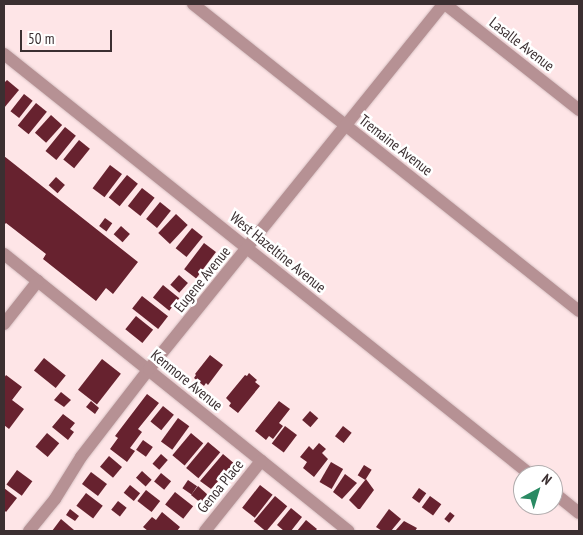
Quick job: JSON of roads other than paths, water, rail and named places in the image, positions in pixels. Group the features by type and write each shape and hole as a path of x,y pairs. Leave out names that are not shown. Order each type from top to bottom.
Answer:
{"street":[{"name":"Tremaine Avenue","path":"192,4 579,311"},
{"name":"Eugene Avenue","path":"29,531 55,499 81,457 149,369 248,249 444,4"},
{"name":"Lasalle Avenue","path":"444,4 579,110"},
{"name":"West Hazeltine Avenue","path":"4,54 518,465"},
{"name":"Kenmore Avenue","path":"4,254 349,531"},
{"path":"4,324 38,281"},
{"name":"Genoa Place","path":"205,531 261,461"},
{"path":"563,500 579,513"}]}
